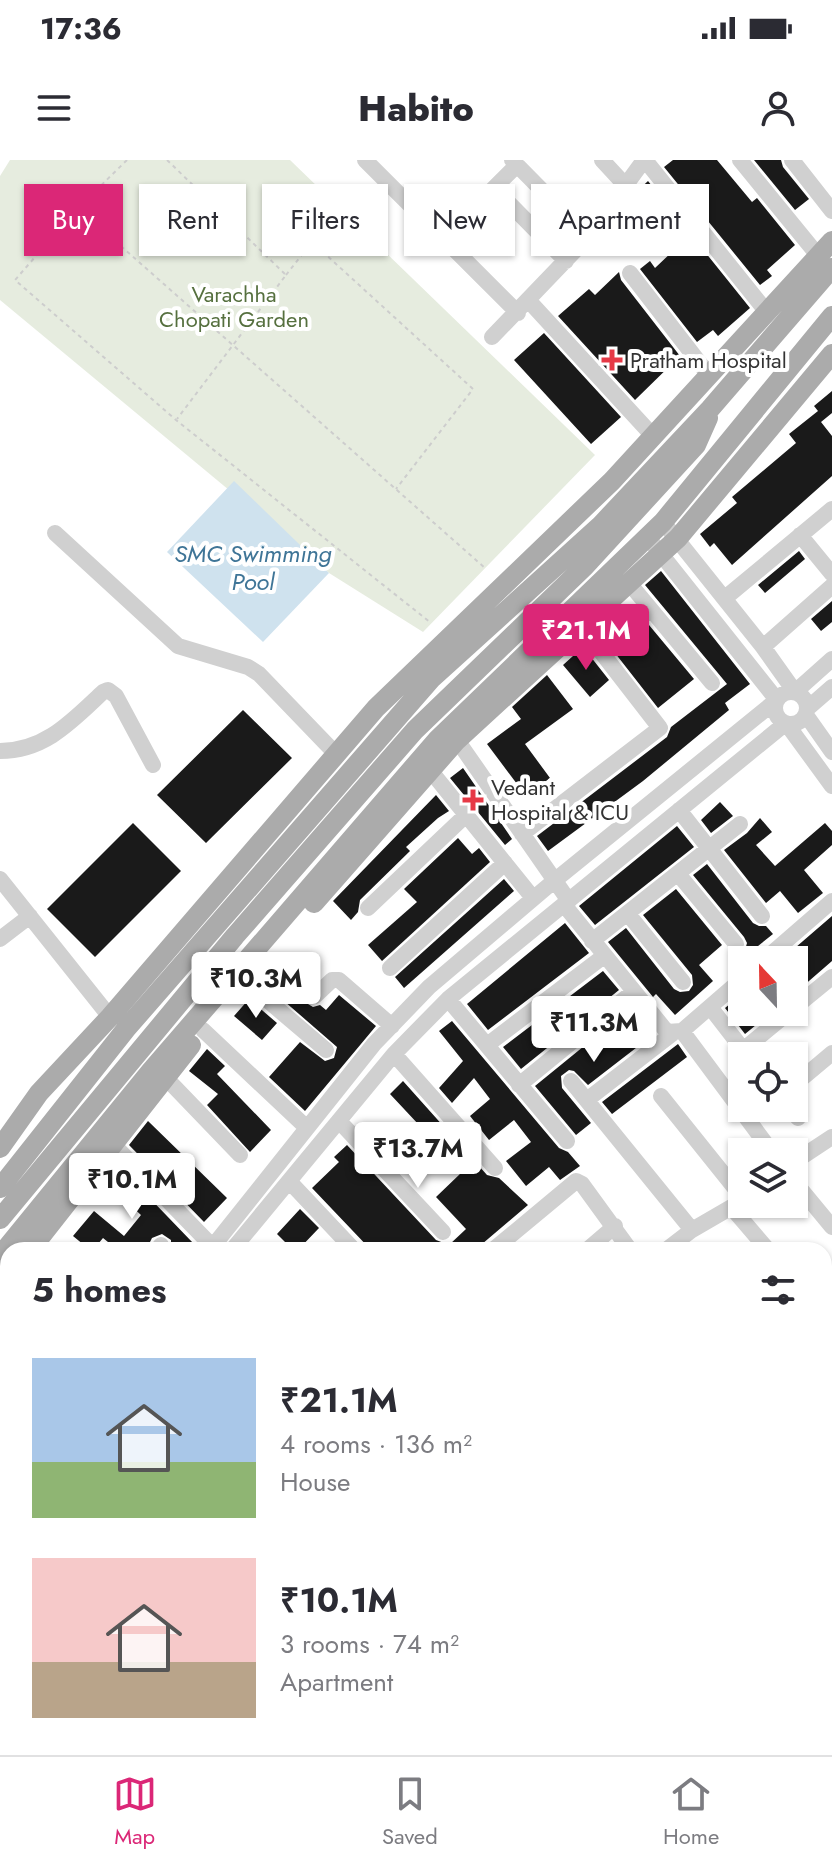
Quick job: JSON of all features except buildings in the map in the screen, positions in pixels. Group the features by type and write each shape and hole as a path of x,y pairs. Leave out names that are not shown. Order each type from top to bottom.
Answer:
{"main road":[{"path":"0,1148 39,1093 110,1017 376,708 612,481 766,311 828,259"},
{"path":"0,1188 126,1029 432,678 600,526 710,409 828,259"},
{"path":"11,1242 150,1072 437,740 663,522 832,316"},
{"path":"36,1242 203,1030 430,770 457,740 678,538 832,354"},
{"path":"769,393 788,406"},
{"path":"0,1219 235,936 415,730 585,566 696,445 710,409"},
{"path":"0,1238 96,1118 401,763 631,535 694,463 721,453"}],"street":[{"path":"365,160 404,200"},
{"path":"602,160 624,184"},
{"path":"627,184 644,160 766,311"},
{"path":"740,160 828,259"},
{"path":"792,160 832,211"},
{"path":"497,184 515,163 536,184"},
{"path":"515,209 566,261"},
{"path":"463,256 523,307 653,436"},
{"path":"492,337 571,256"},
{"path":"630,273 708,374"},
{"path":"725,598 832,509"},
{"path":"663,522 795,692 804,698 807,712 832,752"},
{"path":"55,533 178,646 248,667 259,674 336,754"},
{"path":"800,535 832,574"},
{"path":"647,537 777,700 777,716 786,723 832,786"},
{"path":"629,583 712,683"},
{"path":"763,647 832,586"},
{"path":"600,651 650,610"},
{"path":"522,834 660,728 581,626"},
{"path":"217,1242 307,1128 392,1026 429,987 533,898 785,693 795,692 832,659"},
{"path":"239,1242 394,1054 448,999 786,723 795,724 832,687"},
{"path":"0,751 34,745 60,733 108,690 116,696 153,765"},
{"path":"457,740 592,941 664,1030 677,1032 761,1138"},
{"path":"430,770 533,898"},
{"path":"679,810 762,916"},
{"path":"368,908 466,815"},
{"path":"592,941 740,824"},
{"path":"390,968 505,863"},
{"path":"679,875 736,944"},
{"path":"0,879 110,1017"},
{"path":"780,946 832,901"},
{"path":"628,914 683,982"},
{"path":"0,939 30,916"},
{"path":"487,1045 604,956"},
{"path":"808,997 832,977"},
{"path":"315,996 332,980 339,980 392,1026"},
{"path":"246,982 326,1050"},
{"path":"588,1099 728,991"},
{"path":"519,1085 633,992"},
{"path":"448,999 567,1141"},
{"path":"710,1007 737,1042"},
{"path":"758,1042 774,1026"},
{"path":"203,1030 307,1128"},
{"path":"808,1073 832,1053"},
{"path":"394,1054 495,1168"},
{"path":"165,1077 240,1155"},
{"path":"571,1081 588,1099 682,1242 728,1210"},
{"path":"661,1096 728,1187"},
{"path":"339,1121 443,1232"},
{"path":"808,1153 832,1137"},
{"path":"112,1143 206,1242"},
{"path":"289,1181 346,1242"},
{"path":"503,1242 576,1181 582,1184 625,1242"},
{"path":"808,1198 832,1227"},
{"path":"749,1218 763,1242"},
{"path":"596,1242 615,1226"}],"path":[{"path":"102,184 127,160"},
{"path":"167,160 286,275"},
{"path":"176,420 312,242 473,389 396,489"},
{"path":"123,248 485,568"},
{"path":"36,256 15,280 176,420 431,623"}],"green space":[{"name":"Varachha Chopati Garden","path":"10,160 290,160 315,184 262,184 262,256 388,255 595,455 423,632 329,573 0,300 0,176"}],"water":[{"name":"SMC Swimming Pool","path":"234,481 329,573 263,642 167,552"}],"place":[{"name":"Pratham Hospital","path":"612,360"},
{"name":"Vedant Hospital & ICU","path":"473,800"}]}
